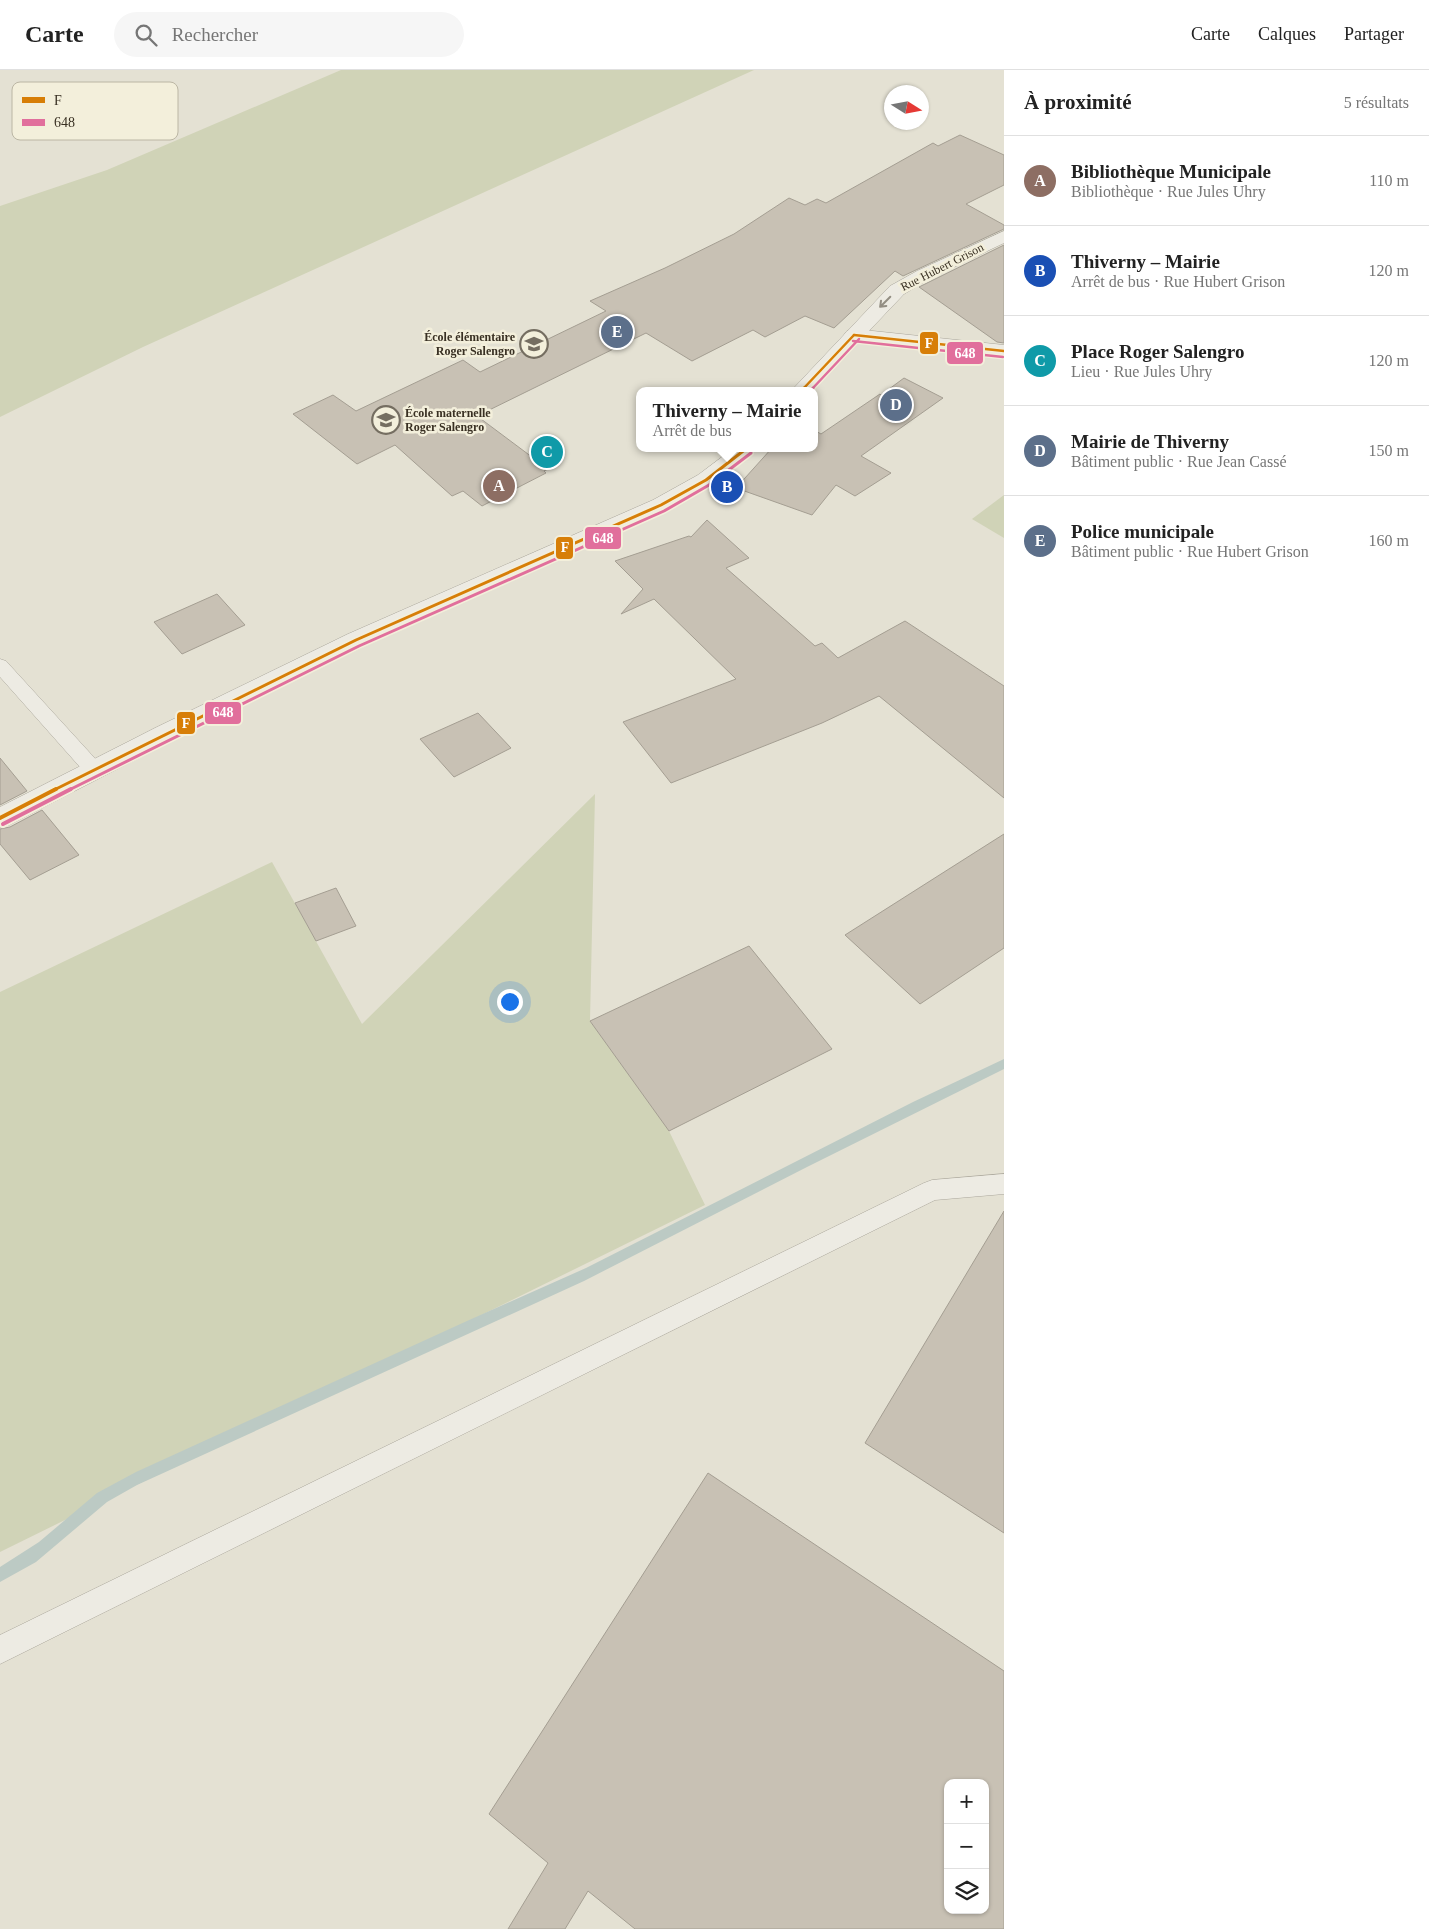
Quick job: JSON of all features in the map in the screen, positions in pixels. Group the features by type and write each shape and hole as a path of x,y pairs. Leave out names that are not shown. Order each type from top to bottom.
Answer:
{"street":[{"name":"Rue Hubert Grison","path":"805,387 854,334 900,289 1004,236"},
{"path":"854,334 1004,350"},
{"path":"0,818 372,632 614,527 700,485 742,452"}],"lane":[{"path":"0,665 94,770"},
{"path":"0,1650 932,1190 1004,1184"}],"green space":[{"path":"341,70 754,70 143,347 0,417 0,206 107,170"},
{"path":"1004,495 1004,538 972,519"},
{"path":"595,794 590,1021 669,1131 705,1205 0,1552 0,992 272,862 362,1024"}],"shaded area":[{"path":"1004,1059 1004,1069 584,1281 137,1485 107,1502 36,1562 0,1582 0,1567 39,1542 97,1493 136,1472 586,1268 913,1102"}],"building":[{"path":"960,135 1004,155 1004,185 966,204 1004,225 1004,229 903,276 895,271 834,328 805,316 765,337 753,330 692,361 646,333 477,416 548,469 544,471 546,473 482,506 463,491 452,496 395,445 357,464 293,414 333,395 356,411 463,360 480,372 606,311 590,301 665,268 734,234 789,198 805,205 817,199 826,203 933,143 938,146"},
{"path":"1004,245 1004,343 997,342 919,287"},
{"path":"904,378 943,398 861,456 891,473 855,496 836,485 812,515 736,488 768,452 818,452 818,432 821,434"},
{"path":"707,520 749,558 726,568 815,646 822,643 838,658 905,621 1004,686 1004,798 879,696 822,723 671,783 623,722 736,679 654,599 621,614 643,589 615,561 689,536 691,537"},
{"path":"217,594 245,625 182,654 154,622"},
{"path":"478,713 511,748 454,777 420,739"},
{"path":"0,758 27,791 0,805"},
{"path":"42,810 79,855 30,880 0,844 0,829 10,827"},
{"path":"1004,834 1004,948 920,1004 845,935"},
{"path":"336,888 356,926 316,941 295,903"},
{"path":"749,946 832,1049 669,1131 590,1021"},
{"path":"1004,1211 1004,1533 865,1443"},
{"path":"708,1473 1004,1671 1004,1929 635,1929 588,1891 565,1929 508,1929 548,1863 489,1814"}],"transit line":[{"name":"F","path":"854,335 1004,351"},
{"name":"F","path":"805,387 854,335"},
{"name":"648","path":"814,387 859,339"},
{"name":"648","path":"853,341 1003,357"},
{"name":"F","path":"0,818 164,734 356,640 661,505 706,480 742,452"},
{"name":"648","path":"3,824 167,740 359,646 664,511 709,485 751,453"}],"place":[{"name":"Police municipale","path":"617,332"},
{"name":"École élémentaire Roger Salengro","path":"534,344"},
{"name":"Mairie de Thiverny","path":"896,405"},
{"name":"École maternelle Roger Salengro","path":"386,420"},
{"name":"Place Roger Salengro","path":"547,452"},
{"name":"Bibliothèque Municipale","path":"499,486"},
{"name":"Thiverny – Mairie","path":"727,487"}]}
